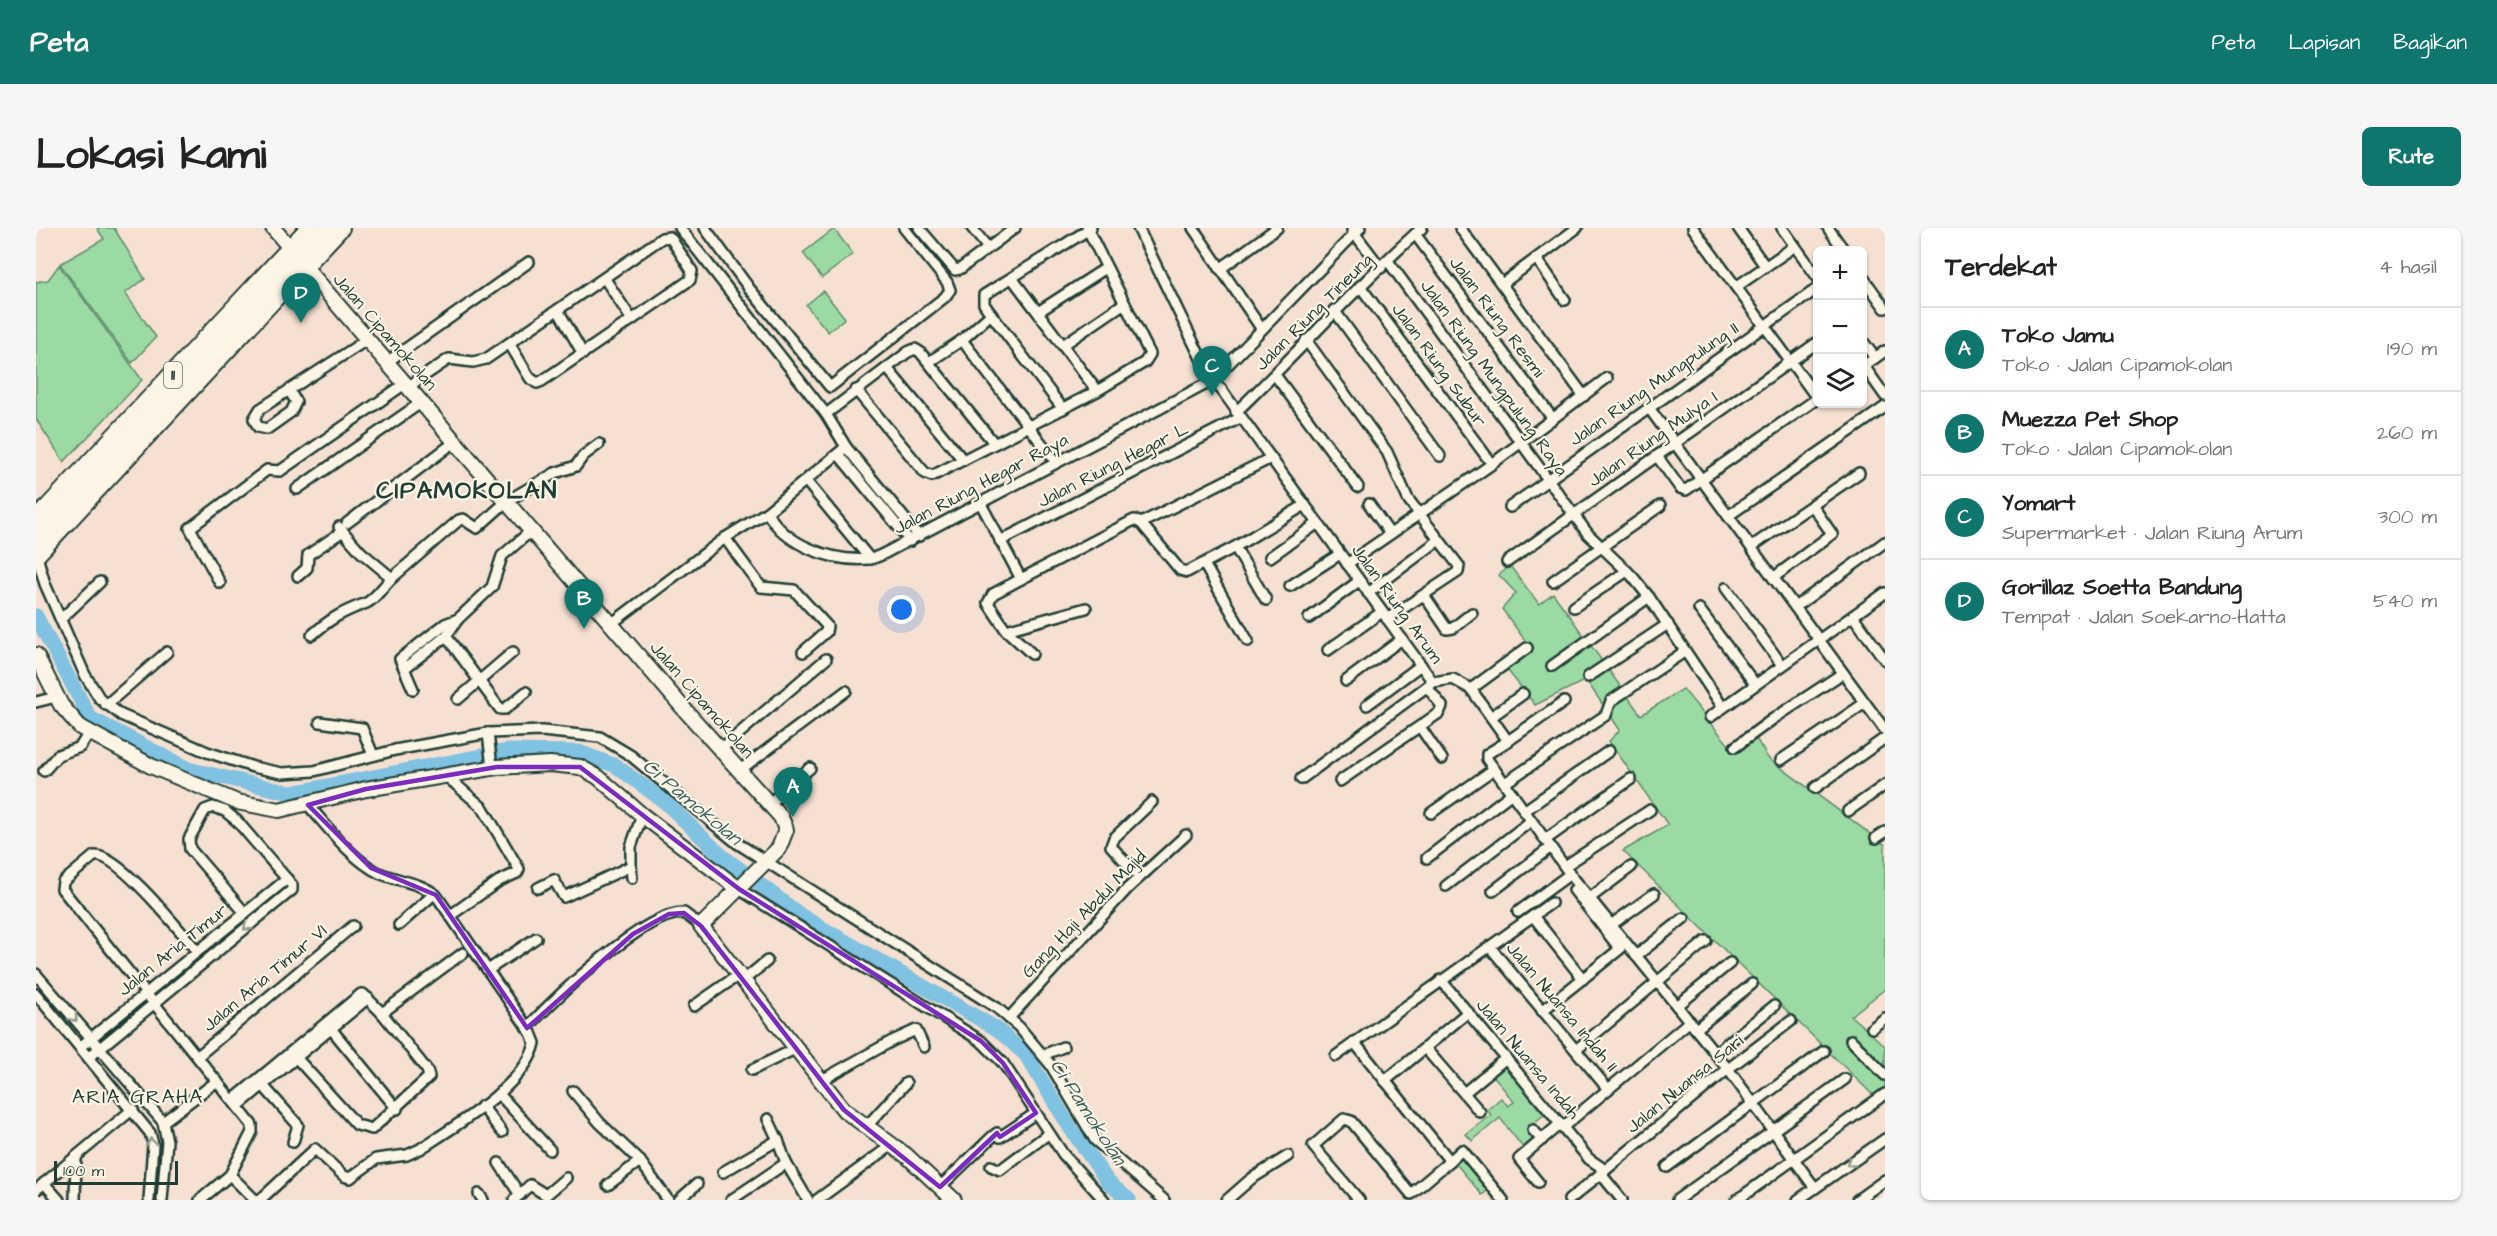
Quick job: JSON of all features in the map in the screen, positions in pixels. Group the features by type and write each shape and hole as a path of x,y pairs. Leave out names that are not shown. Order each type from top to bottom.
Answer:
{"highway":[{"name":"11","path":"37,513 310,228"},
{"name":"11","path":"36,552 134,437 329,228"},
{"path":"134,437 163,420"}],"street":[{"path":"273,228 285,242"},
{"path":"37,513 298,228"},
{"path":"342,228 36,552 45,584 85,675 106,705 121,715 166,736 207,752 267,771 282,773 314,771 373,755 488,737 568,732 600,737 614,743 763,865 953,978 1009,1018 1043,1055 1071,1096 1095,1140 1164,1200"},
{"path":"680,228 826,414 846,447 914,539"},
{"path":"705,228 749,288 830,387"},
{"path":"819,405 830,387 945,297 950,290 947,282 904,228"},
{"path":"972,228 988,248"},
{"path":"922,229 955,270 1015,228"},
{"path":"856,390 925,473 936,475 994,443 1063,409 1097,391 1145,362 1150,354 1123,304 1089,228 982,297 991,314 1063,409"},
{"name":"Jalan Riung Arum","path":"1138,228 1212,381 1221,389 1421,665 1430,684 1453,679 1471,689"},
{"path":"1193,228 1261,328"},
{"path":"1221,269 1277,228"},
{"path":"1460,228 1584,396"},
{"path":"1502,284 1578,228"},
{"path":"1693,228 1813,393"},
{"path":"1738,228 1765,266"},
{"path":"1782,228 1813,271"},
{"path":"1828,228 1841,246"},
{"name":"Jalan Riung Hegar Raya","path":"870,560 981,504 1056,462 1212,381 1355,230"},
{"name":"Jalan Riung Mungpulung Raya","path":"1355,230 1385,264 1522,442 1574,515 1599,546 1627,571 1649,597 1722,706"},
{"name":"Jalan Riung Tineung","path":"1238,415 1308,343 1334,310 1418,231"},
{"name":"Jalan Riung Resmi","path":"1418,231 1553,419"},
{"path":"220,582 190,528 267,470 280,471 449,359 479,362 665,237 672,240 691,268 693,274 690,280 537,383 531,378 509,344"},
{"path":"1736,287 1795,246"},
{"path":"1537,259 1565,300"},
{"path":"387,362 529,262"},
{"name":"Jalan Cipamokolan","path":"306,268 611,624 782,817 786,830 782,843 701,926"},
{"path":"1038,312 1106,268"},
{"path":"1012,278 1097,391"},
{"path":"605,279 632,320"},
{"path":"1867,282 1885,308"},
{"name":"Jalan Riung Subur","path":"1360,286 1492,464"},
{"name":"Jalan Riung Mungpulung II","path":"1510,507 1547,478 1813,292"},
{"path":"1063,345 1123,304"},
{"path":"558,310 583,354"},
{"path":"1334,310 1440,456"},
{"path":"929,362 962,340 991,314"},
{"path":"289,390 296,402 294,408 267,429 258,427 254,418 256,413 289,390 368,339"},
{"path":"962,340 1056,462"},
{"path":"1308,343 1387,452 1408,498 1460,568 1424,595 1328,650"},
{"name":"Jalan Riung Mulya I","path":"1507,562 1813,345"},
{"path":"1867,346 1875,358"},
{"path":"826,414 915,349 929,362 994,443"},
{"path":"1867,363 1885,351"},
{"path":"887,368 963,460"},
{"path":"1867,371 1885,396"},
{"path":"1275,375 1358,487"},
{"path":"1347,564 1492,464 1607,378"},
{"path":"1657,456 1680,488 1686,490 1702,481 1813,401"},
{"path":"297,489 422,402"},
{"path":"1728,516 1885,407"},
{"path":"1648,408 1885,730"},
{"name":"Jalan Riung Hegar L","path":"1000,541 1238,415"},
{"path":"298,576 307,568 308,555 456,441"},
{"path":"312,635 337,615 356,605 365,604 461,519 477,528 507,501 555,473 576,466 583,456 598,444"},
{"path":"611,624 725,538 767,512 846,447"},
{"path":"838,454 914,539"},
{"path":"1141,523 1271,458"},
{"path":"1751,547 1859,473"},
{"path":"806,481 870,560"},
{"path":"981,504 1021,579"},
{"path":"1369,504 1390,534"},
{"path":"1032,654 1006,630 988,603 988,599 1021,579 1134,520 1141,523 1180,570 1187,572 1305,506"},
{"path":"1553,581 1599,546 1660,506"},
{"path":"1773,578 1832,534 1812,506"},
{"path":"767,512 784,534 808,547 834,557 870,560"},
{"path":"1270,557 1318,523"},
{"path":"343,527 392,578"},
{"path":"405,668 446,636 458,619 492,587 502,556 532,530"},
{"path":"725,538 759,585 770,589 794,590 827,626 826,632 803,652"},
{"path":"1368,593 1439,540"},
{"path":"1795,607 1885,542"},
{"path":"1235,547 1266,600"},
{"path":"1290,586 1340,554"},
{"path":"1204,564 1248,641"},
{"path":"1574,608 1627,571"},
{"path":"1309,618 1359,580"},
{"path":"61,619 100,582"},
{"path":"1726,588 1782,665"},
{"path":"1424,595 1448,629 1453,628 1472,613"},
{"path":"1710,717 1722,706 1884,595"},
{"path":"1552,666 1649,597"},
{"path":"1006,630 1086,608"},
{"path":"1699,609 1755,684"},
{"path":"1853,616 1885,660"},
{"path":"413,689 400,661 402,657 445,624 458,619"},
{"path":"1588,677 1668,624"},
{"path":"446,636 479,683 502,710 526,692"},
{"path":"1346,681 1402,639"},
{"path":"1508,741 1471,689 1527,648"},
{"path":"106,705 167,652"},
{"path":"458,699 513,652"},
{"path":"1505,783 1606,715 1611,701 1684,652"},
{"path":"36,655 56,697 70,717 88,733 151,766 237,802 279,810 308,805 366,789 491,764 550,764 580,767 598,777 642,815 742,886 981,1041 1003,1064 1048,1134 1104,1200"},
{"path":"721,749 826,659"},
{"path":"1367,705 1421,665"},
{"path":"1735,747 1843,673"},
{"path":"1301,779 1430,684 1442,709 1420,727 1340,781"},
{"path":"740,770 846,691"},
{"path":"1491,717 1523,694"},
{"path":"36,702 56,697"},
{"path":"1564,702 1487,753 1487,759 1568,870 1656,983 1728,1069 1815,1188"},
{"path":"1780,760 1865,703"},
{"path":"320,722 362,728 373,755"},
{"path":"1420,727 1442,759"},
{"path":"44,771 58,754 80,747 88,733"},
{"path":"488,737 491,764"},
{"path":"1815,788 1885,738"},
{"path":"1524,811 1609,751"},
{"path":"770,803 810,768"},
{"path":"1431,813 1494,769"},
{"path":"445,775 483,808 519,869 517,873 499,881 451,915"},
{"path":"1493,891 1548,843 1631,779"},
{"path":"1848,811 1885,785"},
{"path":"1427,858 1512,793"},
{"path":"1139,877 1111,846 1114,838 1152,802"},
{"path":"230,1175 262,1199 315,1149 344,1176 350,1178 376,1159 407,1155 420,1149 499,1094 534,1050 534,1038 451,915 434,894 420,886 371,868 339,839 308,805"},
{"path":"245,913 190,849 189,839 205,810 213,807 234,818 286,879"},
{"path":"1518,912 1568,870 1650,810"},
{"path":"632,878 631,847 642,815"},
{"path":"1446,886 1531,821"},
{"path":"1876,838 1885,832"},
{"name":"Gang Haji Abdul Majid","path":"1009,1018 1139,877 1186,835"},
{"path":"197,951 144,890 106,857 94,856 65,879 62,889 145,994 198,1056 253,1128 230,1175 200,1200"},
{"path":"538,888 555,880 564,897 631,866"},
{"path":"1590,898 1631,867"},
{"name":"Jalan Aria Timur","path":"80,1047 286,879 292,885 292,890 88,1057"},
{"path":"1542,1011 1620,949 1574,890"},
{"path":"399,925 434,894"},
{"path":"1611,925 1654,894"},
{"path":"1336,1056 1551,903"},
{"path":"527,1028 607,955 652,922 669,914 684,913 701,926 743,976 844,1110 892,1145 954,1200"},
{"path":"1533,916 1583,979"},
{"path":"1636,956 1684,918"},
{"name":"Jalan Aria Timur VI","path":"198,1056 353,926"},
{"path":"219,934 227,944"},
{"path":"488,970 536,938"},
{"path":"1576,1050 1706,941"},
{"name":"Jalan Nuansa Indah II","path":"1490,946 1608,1089"},
{"path":"382,1014 463,953"},
{"path":"694,1006 767,962"},
{"path":"1677,1006 1730,963"},
{"path":"36,974 163,1122 167,1141 162,1200"},
{"name":"Jalan Nuansa Indah","path":"1442,980 1562,1126 1595,1173 1601,1170"},
{"path":"1538,1182 1519,1159 1682,1028 1693,1025 1752,984"},
{"path":"36,994 133,1109 153,1140 149,1200"},
{"path":"235,1103 293,1055 329,1026 368,998 429,1075 397,1109 372,1129 362,1129 293,1055"},
{"path":"1715,1053 1774,1006"},
{"path":"1385,1081 1468,1012"},
{"path":"1872,1028 1885,1018"},
{"name":"Jalan Nuansa Sari","path":"1569,1200 1601,1170 1791,1021"},
{"path":"329,1026 397,1109"},
{"path":"822,1080 916,1030 924,1047"},
{"path":"1851,1040 1885,1075"},
{"path":"1354,1042 1450,1161"},
{"path":"1043,1055 1063,1047"},
{"path":"752,1070 797,1048"},
{"path":"1425,1048 1480,1113"},
{"path":"1667,1167 1824,1051"},
{"path":"1464,1093 1506,1058"},
{"path":"1677,1200 1845,1079"},
{"path":"163,1122 217,1081"},
{"path":"261,1082 298,1125 293,1142"},
{"path":"866,1127 906,1083"},
{"path":"573,1091 600,1123 640,1161 668,1200"},
{"path":"499,1094 550,1150"},
{"path":"1737,1200 1885,1094"},
{"path":"482,1106 502,1132"},
{"path":"59,1200 40,1186 133,1109"},
{"path":"940,1187 993,1136 997,1133 1000,1137 1036,1113"},
{"path":"768,1119 786,1163 808,1200"},
{"path":"1359,1200 1313,1146 1344,1119 1351,1121 1411,1194 1462,1150 1503,1200"},
{"path":"1533,1130 1542,1140"},
{"path":"991,1166 1000,1170 1048,1134"},
{"path":"1802,1199 1885,1139"},
{"path":"723,1172 778,1140"},
{"path":"817,1200 892,1145"},
{"path":"1227,1200 1251,1179 1288,1156"},
{"path":"75,1200 76,1157"},
{"path":"608,1185 640,1161"},
{"path":"499,1163 517,1197 532,1185 546,1195 566,1178"},
{"path":"731,1200 786,1163"},
{"path":"1601,1170 1622,1200"},
{"path":"1857,1200 1885,1179"},
{"path":"678,1200 697,1184"}],"highlighted area":[{"path":"497,767 580,767 739,889 981,1041 1003,1063 1036,1113 1000,1137 997,1133 940,1187 844,1110 701,926 684,913 669,914 633,934 527,1028 436,895 371,868 308,805 366,789"}],"green space":[{"path":"97,228 114,228 145,279 125,293 156,337 132,363 60,264 104,239"},
{"path":"834,229 853,254 822,278 803,253"},
{"path":"59,265 142,380 64,462 36,419 36,282 48,280"},
{"path":"823,291 845,318 828,332 806,305"},
{"path":"1510,566 1539,604 1553,593 1641,715 1683,689 1733,750 1754,735 1768,758 1885,845 1885,989 1851,1016 1885,1046 1885,1089 1876,1098 1623,851 1668,825 1609,741 1620,730 1586,680 1535,705 1505,667 1530,647 1502,609 1516,593 1499,575"},
{"path":"1506,1063 1546,1113 1528,1128 1536,1139 1524,1149 1500,1118 1472,1141 1466,1134 1491,1115 1487,1110 1501,1098 1508,1106 1514,1102 1492,1074"},
{"path":"1462,1153 1491,1188 1482,1195 1453,1160"}],"waterway":[{"name":"Ci Pamokolan","path":"36,616 90,718 188,769 291,793 507,751 579,752 616,766 665,802 722,856 803,917 997,1029 1026,1055 1071,1129 1108,1182 1129,1200"}],"place":[{"name":"Gorillaz Soetta Bandung","path":"301,323"},
{"name":"Yomart","path":"1212,396"},
{"name":"Muezza Pet Shop","path":"584,629"},
{"name":"Toko Jamu","path":"793,817"}],"district":[{"name":"CIPAMOKOLAN","path":"467,491"},
{"name":"ARIA GRAHA","path":"138,1097"}]}
